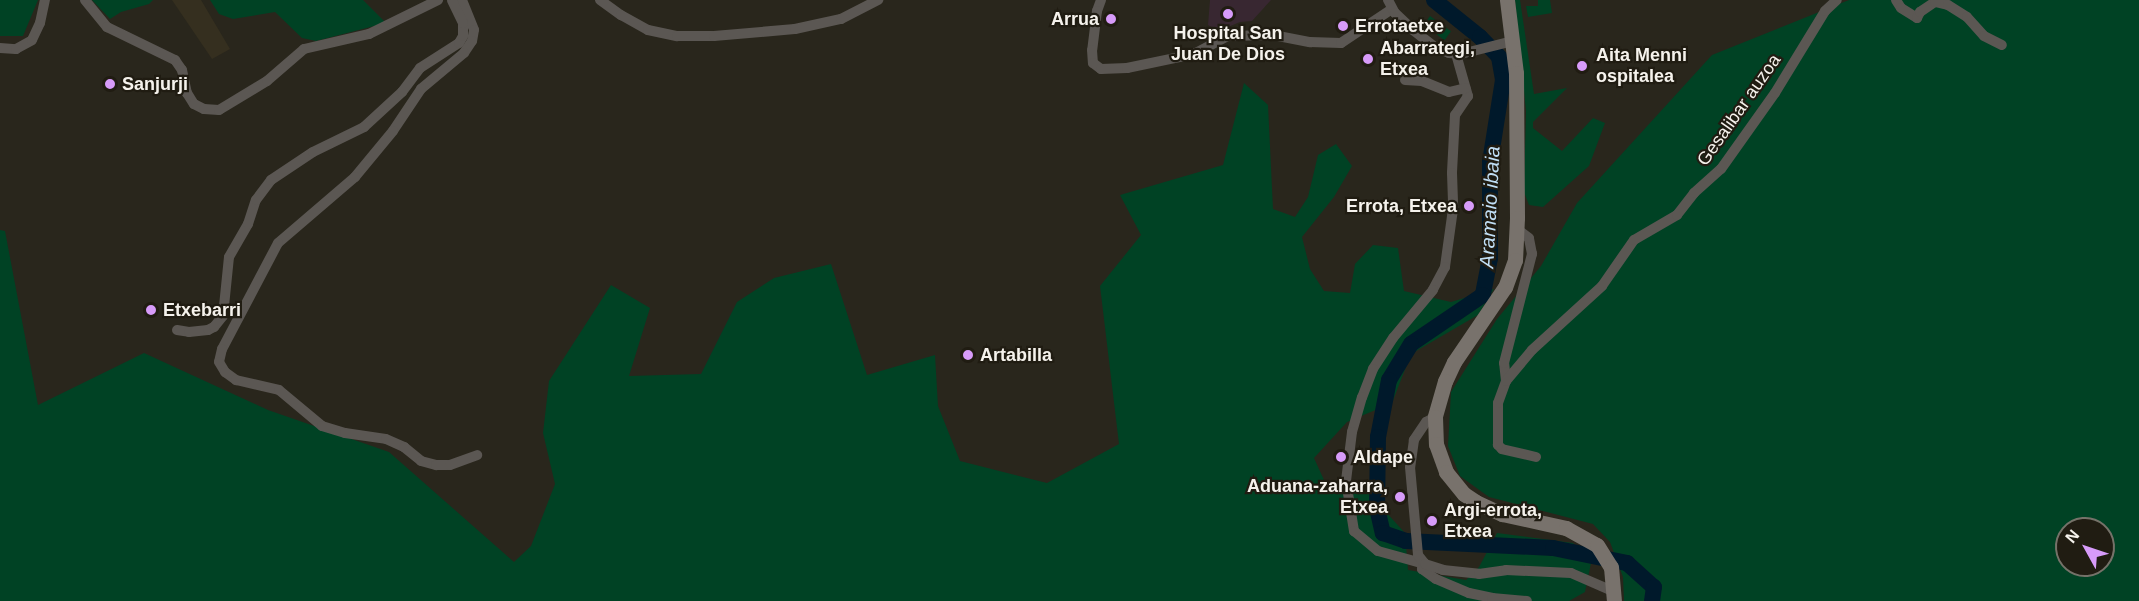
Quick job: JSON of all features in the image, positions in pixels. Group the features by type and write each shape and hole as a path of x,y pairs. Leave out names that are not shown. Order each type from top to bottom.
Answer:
{"main road":[{"path":"1507,0 1506,43 1517,229 1515,260 1505,287 1454,362 1438,399 1435,417 1440,458 1446,472 1464,494 1491,509 1566,528 1597,545 1611,567 1615,596"}],"street":[{"path":"0,48 16,49 32,40 40,23 45,0"},
{"path":"85,0 107,27 175,60 182,70 188,93 194,104 204,109 219,110 267,81 304,49 369,34 438,0"},
{"path":"177,330 189,332 208,330 224,316 229,257 248,224 256,200 274,176 313,152 364,127 402,92 420,68 459,43 463,26 452,0"},
{"path":"462,0 472,19 474,30 472,41 464,53 421,89 393,132 355,177 278,243 222,349 219,362 225,372 236,380 279,390 322,426 345,433 386,439 404,447 421,460 436,465 450,465 477,455"},
{"path":"600,0 648,30 677,36 714,36 795,29 841,19 878,0"},
{"path":"1101,0 1097,11 1092,50 1093,63 1101,69 1127,68 1194,54 1228,36 1273,35 1310,42 1341,43 1390,4 1435,47 1456,54 1506,43"},
{"name":"Gesalibar auzoa","path":"1536,457 1502,449 1498,445 1498,403 1506,381 1532,350 1598,290 1635,240 1677,215 1694,193 1721,169 1775,93 1825,11 1837,0"},
{"path":"1896,0 1901,8 1917,18 1920,12 1935,2 1948,5 1967,17 1988,39 2002,45"},
{"path":"1456,54 1467,92 1455,115 1453,209 1445,267 1433,290 1393,338 1373,369 1362,397 1352,432 1346,481 1354,531 1378,551 1443,570 1479,574 1506,570 1570,573 1615,596"},
{"path":"1405,80 1422,81 1449,92 1467,92"},
{"name":"Gesalibar auzoa","path":"1506,381 1504,363 1532,254 1529,238 1517,229"},
{"path":"1425,564 1418,555 1410,466 1414,440 1426,422 1435,417"},
{"path":"1425,564 1422,569 1444,584 1492,598 1527,601"}],"shaded area":[{"path":"172,0 201,0 230,49 212,59"},
{"path":"1210,0 1271,0 1252,21 1240,22 1218,31 1208,25"}],"green space":[{"path":"0,0 38,0 23,36 0,36"},
{"path":"92,0 153,0 149,4 121,12 110,19"},
{"path":"210,0 363,0 386,23 316,41 302,38 275,12 233,19 219,14"},
{"path":"1515,0 1520,0 1534,94 1567,88 1533,122 1533,128 1562,151 1593,118 1605,123 1589,166 1543,207 1529,205 1524,192 1526,111"},
{"path":"1538,0 1550,0 1552,13 1528,17 1526,6 1538,6"},
{"path":"1849,0 2139,0 2139,601 1624,601 1623,577 1610,542 1593,524 1489,497 1460,476 1448,446 1451,392 1497,319 1541,266 1577,203 1712,55"},
{"path":"1430,16 1451,31 1445,40 1424,25"},
{"path":"1244,83 1268,105 1273,209 1295,217 1308,197 1318,155 1336,144 1352,166 1334,197 1302,237 1310,269 1324,291 1350,293 1355,264 1373,245 1398,248 1404,291 1451,302 1494,289 1478,315 1411,354 1392,403 1347,422 1314,458 1324,480 1364,488 1405,533 1408,570 1466,580 1479,567 1497,533 1573,543 1591,563 1585,592 1569,601 0,601 0,230 5,231 38,405 144,353 268,410 389,452 514,562 531,546 555,484 543,433 549,381 611,285 650,308 629,376 701,374 737,302 774,278 831,264 867,375 935,355 938,406 960,461 1047,483 1119,444 1100,286 1141,235 1120,195 1223,165"}],"waterway":[{"name":"Aramaio ibaia","path":"1434,0 1480,37 1499,57 1503,80 1490,162 1490,258 1483,295 1411,344 1389,380 1378,437 1377,508 1383,533 1406,541 1553,548 1627,563 1654,587 1652,601"}],"place":[{"name":"Hospital San Juan De Dios","path":"1228,14"},
{"name":"Arrua","path":"1111,19"},
{"name":"Errotaetxe","path":"1343,26"},
{"name":"Abarrategi, Etxea","path":"1368,59"},
{"name":"Aita Menni ospitalea","path":"1582,66"},
{"name":"Sanjurji","path":"110,84"},
{"name":"Errota, Etxea","path":"1469,206"},
{"name":"Etxebarri","path":"151,310"},
{"name":"Artabilla","path":"968,355"},
{"name":"Aldape","path":"1341,457"},
{"name":"Aduana-zaharra, Etxea","path":"1400,497"},
{"name":"Argi-errota, Etxea","path":"1432,521"}]}
